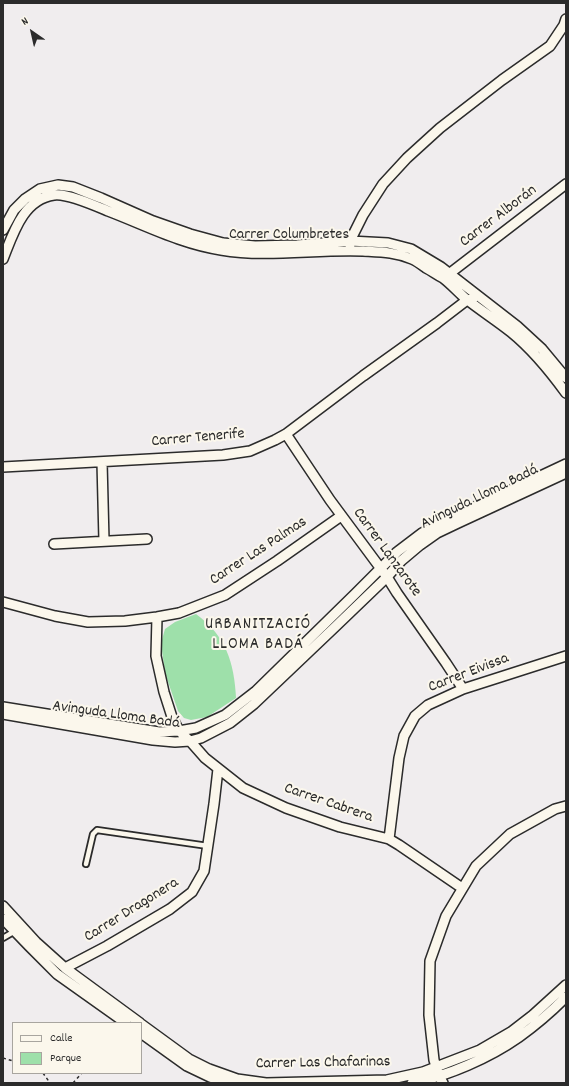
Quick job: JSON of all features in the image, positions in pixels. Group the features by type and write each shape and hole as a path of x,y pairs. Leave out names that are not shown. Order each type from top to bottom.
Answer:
{"street":[{"name":"Carrer Columbretes","path":"350,241 367,208 383,184 407,158 446,123 502,80 550,46 564,25 566,19"},
{"name":"Carrer Alborán","path":"446,276 566,184"},
{"name":"Carrer Columbretes","path":"3,230 14,210 25,199 40,189 58,185 73,187 154,221 190,234 223,242 256,246 350,241 388,243 410,249 440,266 446,276 468,300 512,333 534,354 566,393"},
{"name":"Carrer Columbretes","path":"3,259 14,229 24,214 31,206 42,198 55,195 70,197 92,204 187,243 220,250 240,253 349,251 389,252 413,259 446,276 480,297 517,326 542,349 566,378"},
{"path":"349,251 350,241"},
{"path":"468,300 480,297"},
{"name":"Carrer Tenerife","path":"3,467 223,455 250,451 286,434 468,300"},
{"name":"Carrer Lanzarote","path":"286,434 342,516 381,568 397,594 463,689"},
{"path":"102,462 104,541"},
{"name":"Avinguda Lloma Badá","path":"3,707 159,732 180,731 196,728 225,715 256,691 397,552 422,533 566,464"},
{"name":"Avinguda Lloma Badá","path":"3,714 153,740 175,742 190,741 201,738 230,723 254,704 387,577 401,561 420,545 438,533 566,474"},
{"name":"Carrer Las Palmas","path":"3,602 55,616 88,622 125,621 179,614 225,595 342,516"},
{"path":"54,544 147,539"},
{"name":"Carrer Cabrera","path":"157,618 156,656 164,692 172,716 180,731 205,758 243,788 286,808 340,827 389,839 462,888"},
{"name":"Carrer Eivissa","path":"389,839 399,758 404,736 415,716 428,705 463,689 566,656"},
{"name":"Carrer Dragonera","path":"65,968 107,946 170,909 192,892 204,870 218,769"},
{"path":"439,1076 434,1060 429,1015 430,961 446,916 476,866 510,834 555,809 566,806"},
{"name":"Carrer Las Chafarinas","path":"3,906 36,942 65,968 139,1022"},
{"path":"3,919 57,974 125,1022"},
{"name":"Carrer Las Chafarinas","path":"142,1024 190,1059 236,1081 266,1083 387,1080 423,1072 439,1076 511,1032 533,1015 566,985"},
{"name":"Carrer Las Chafarinas","path":"412,1083 439,1076 481,1059 519,1037 553,1010 566,997"},
{"path":"142,1034 187,1066 227,1083"}],"lane":[{"path":"86,864 93,834 97,830 208,846"},
{"path":"3,938 14,931"}],"path":[{"path":"44,1074 50,1083"},
{"path":"72,1083 81,1074"}],"green space":[{"path":"196,614 215,631 226,651 233,673 236,698 207,717 191,720 184,718 178,711 165,673 161,643 165,629 175,622"}],"district":[{"name":"URBANITZACIÓ LLOMA BADÁ","path":"258,636"}]}
